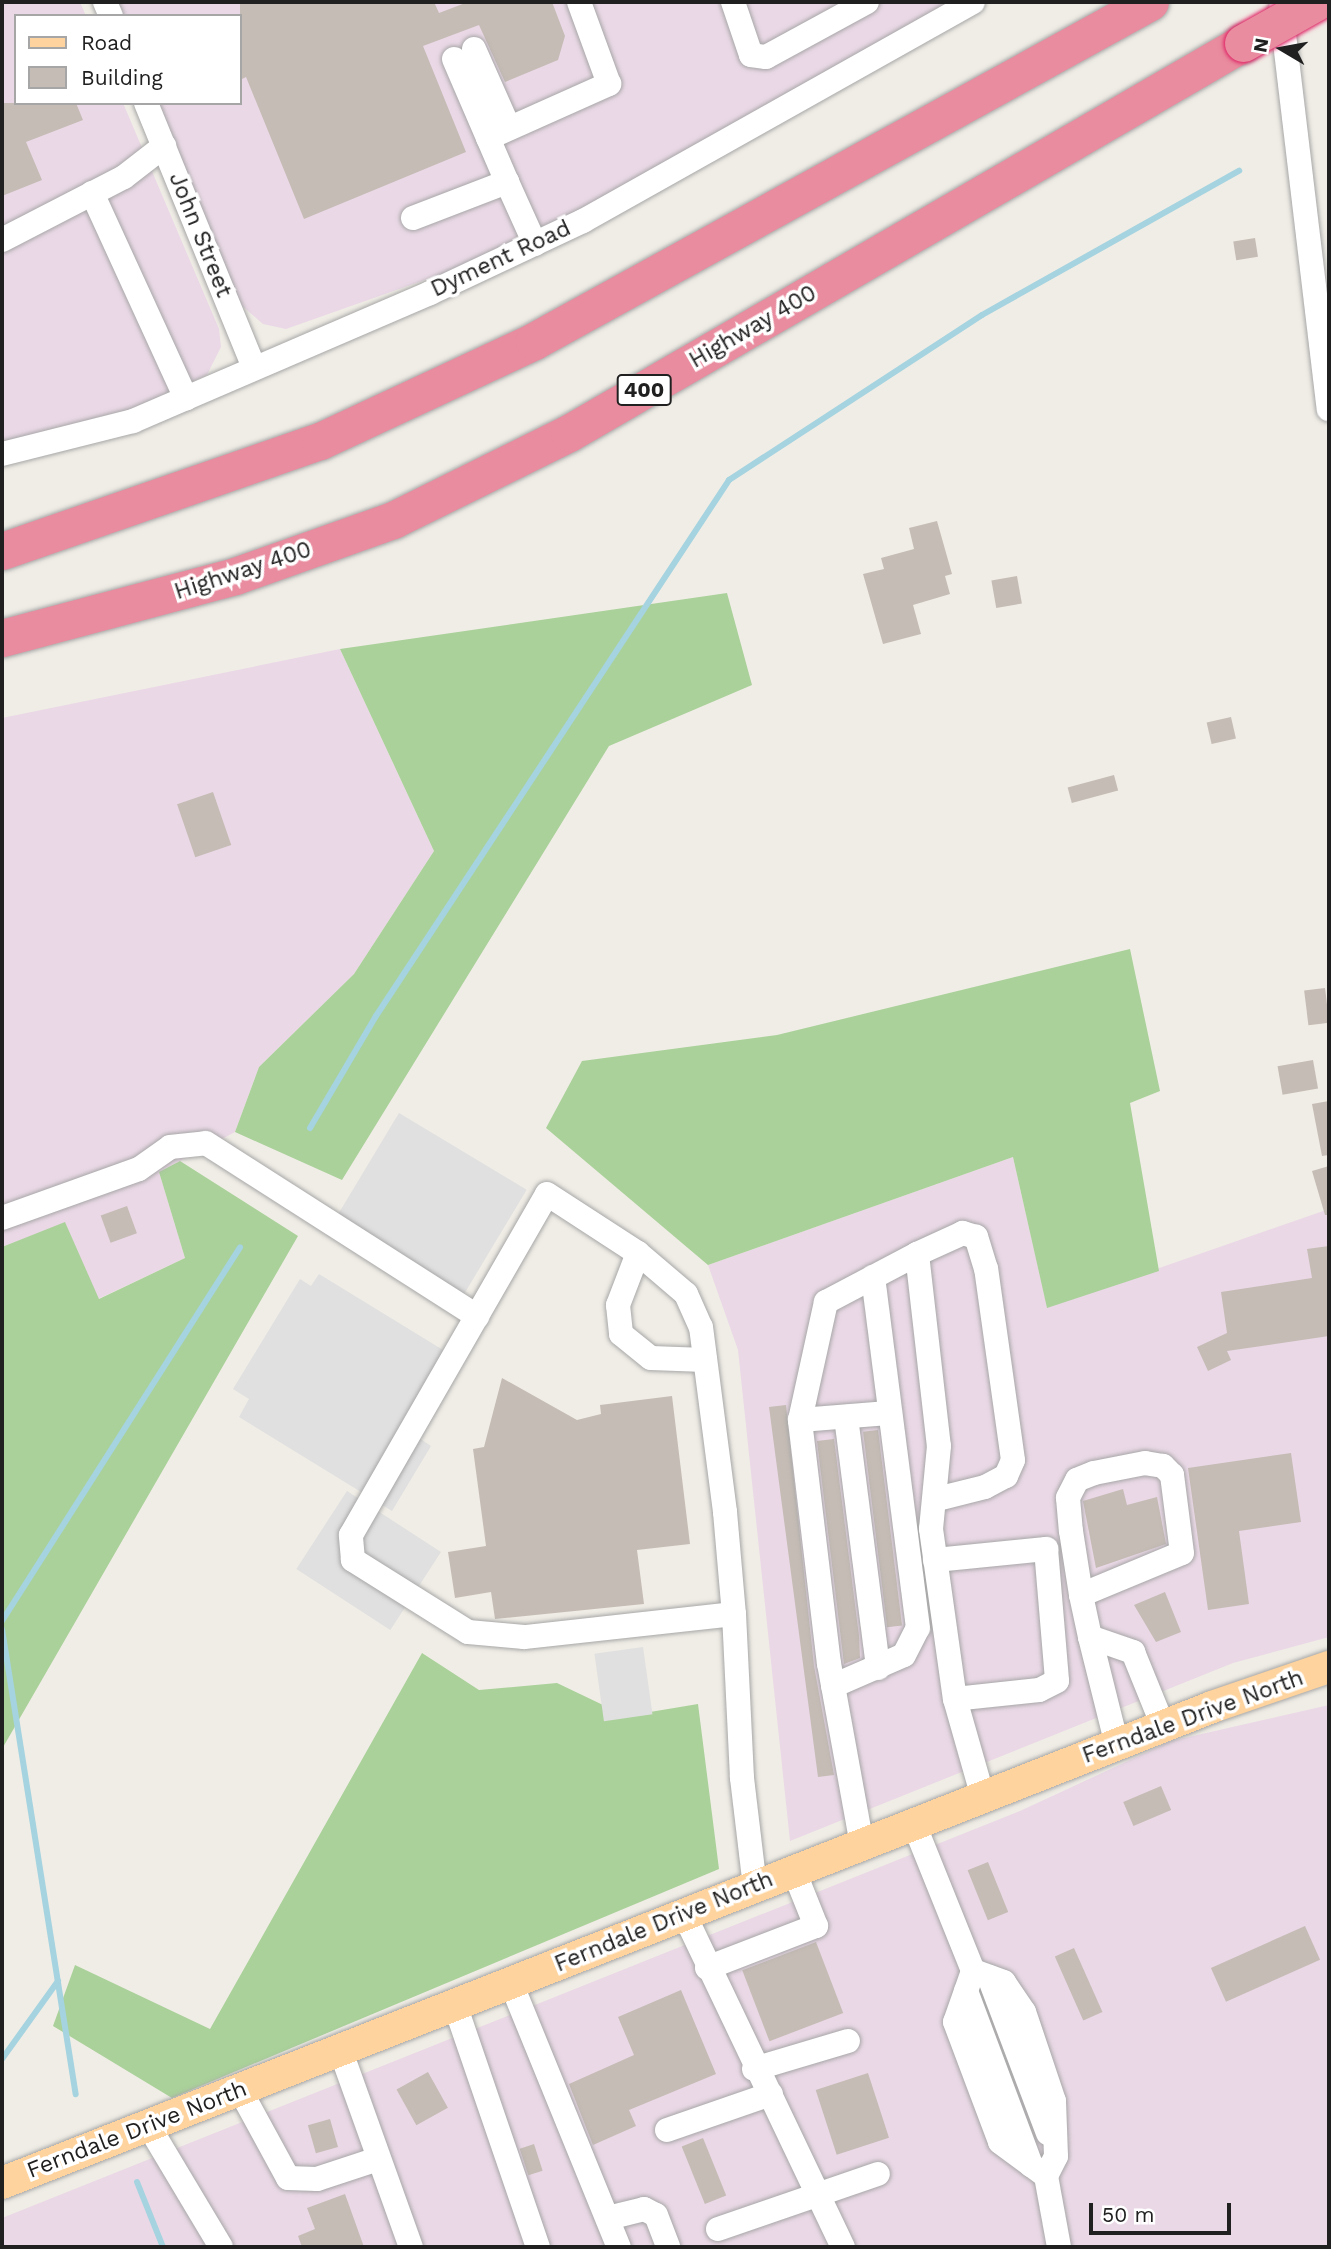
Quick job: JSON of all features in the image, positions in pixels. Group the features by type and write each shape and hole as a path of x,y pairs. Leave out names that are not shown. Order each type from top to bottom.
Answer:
{"highway":[{"path":"2,551 320,441 534,341 1150,2"},
{"name":"Highway 400","path":"2,638 235,576 393,520 569,433 1316,2"}],"main road":[{"name":"Ferndale Drive North","path":"2,2183 1163,1727 1329,1667"}],"street":[{"path":"499,133 609,84 579,2"},
{"path":"733,2 751,55 766,57 867,2"},
{"name":"Dyment Road","path":"2,454 133,422 535,244 973,2"},
{"path":"1280,2 1325,347 1329,409"},
{"path":"464,54 499,133 507,182 535,244"},
{"name":"John Street","path":"147,105 254,368"},
{"path":"2,240 92,193 164,146"},
{"path":"413,218 507,182"},
{"path":"92,193 186,398"},
{"path":"2,1218 139,1169 170,1147 206,1143 477,1315"},
{"path":"734,1615 524,1637 468,1632 353,1560 351,1535 547,1194 638,1253 686,1294 701,1327 734,1615 755,1887"},
{"path":"862,1845 833,1686 800,1420 826,1302 963,1233 976,1237 1013,1460 1006,1476 985,1487 937,1499"},
{"path":"638,1253 618,1305 621,1334 651,1357 705,1360"},
{"path":"917,1254 939,1446 937,1499 931,1529 954,1699 983,1797"},
{"path":"833,1686 904,1655 918,1628 873,1277"},
{"path":"800,1420 889,1413"},
{"path":"846,1417 878,1668"},
{"path":"1082,1595 1182,1553 1172,1475 1163,1466 1145,1462 1094,1473 1071,1489 1068,1512 1082,1595 1117,1745"},
{"path":"935,1560 1046,1549 1057,1681 1039,1690 954,1699"},
{"path":"1090,1637 1133,1652 1163,1727"},
{"path":"914,1824 976,1980 955,2022 1000,2142 1045,2165"},
{"path":"706,1968 816,1926 794,1871"},
{"path":"685,1916 706,1968 754,2069 771,2094 843,2247"},
{"path":"976,1980 1004,1982 1024,2012 1054,2101 1045,2165 1059,2247"},
{"path":"511,1983 619,2247"},
{"path":"455,2005 538,2247"},
{"path":"754,2069 848,2041"},
{"path":"340,2049 411,2247"},
{"path":"240,2090 288,2178 317,2179 378,2160"},
{"path":"667,2130 771,2094"},
{"path":"148,2126 221,2247"},
{"path":"718,2229 878,2174"},
{"path":"608,2218 644,2209 656,2215 668,2247"}],"shaded area":[{"path":"2,2 80,2 85,14 14,14 14,105 124,105 219,329 221,347 207,375 125,412 2,442"},
{"path":"115,2 948,2 617,191 470,264 286,329 263,324 240,304 157,105 242,105 242,14 119,14"},
{"path":"340,649 434,851 354,974 259,1067 235,1132 159,1172 185,1258 98,1299 65,1223 2,1247 2,718"},
{"path":"399,1113 527,1190 459,1302 332,1225"},
{"path":"1013,1157 1047,1307 1329,1209 1329,1637 1233,1663 790,1841 738,1350 708,1265"},
{"path":"319,1274 461,1361 416,1436 431,1446 392,1511 239,1417 249,1399 233,1389 300,1279 311,1286"},
{"path":"347,1491 441,1552 390,1630 296,1569"},
{"path":"643,1647 652,1714 604,1721 594,1654"},
{"path":"1329,1705 1329,2247 2,2247 2,2218 1020,1811 1171,1741"}],"green space":[{"path":"727,593 752,685 609,746 342,1180 235,1132 259,1067 354,974 434,851 340,649"},
{"path":"1130,949 1160,1091 1130,1103 1159,1271 1047,1308 1013,1157 708,1265 546,1128 582,1061 777,1035"},
{"path":"180,1161 298,1236 2,1749 2,1247 65,1222 99,1299 185,1258 159,1172"},
{"path":"422,1653 479,1690 557,1683 626,1716 698,1704 719,1869 172,2098 53,2026 75,1965 210,2029"}],"building":[{"path":"240,2 434,2 439,13 468,2 552,2 565,36 558,60 505,82 479,25 423,46 466,152 304,219 246,77 242,79"},
{"path":"2,103 77,105 83,120 26,142 42,180 2,196"},
{"path":"1255,238 1258,257 1236,260 1233,241"},
{"path":"937,521 952,574 945,576 950,594 913,605 921,634 883,644 863,574 884,569 881,558 914,549 909,528"},
{"path":"1017,576 1022,604 996,608 991,581"},
{"path":"1231,717 1236,738 1212,744 1207,723"},
{"path":"1114,775 1118,790 1072,803 1068,787"},
{"path":"213,792 231,845 195,857 177,804"},
{"path":"1325,988 1329,1023 1308,1025 1304,991"},
{"path":"1313,1060 1318,1089 1283,1095 1278,1066"},
{"path":"1329,1101 1329,1155 1322,1156 1312,1104"},
{"path":"1329,1166 1329,1215 1325,1215 1312,1171"},
{"path":"127,1206 137,1233 111,1243 101,1216"},
{"path":"1329,1246 1329,1336 1227,1351 1231,1360 1208,1371 1197,1347 1227,1333 1221,1292 1312,1278 1307,1249"},
{"path":"502,1378 577,1420 601,1414 600,1405 672,1396 690,1544 637,1550 644,1604 495,1619 491,1592 455,1598 448,1552 486,1546 473,1449 484,1447"},
{"path":"786,1405 814,1666 834,1775 818,1777 769,1407"},
{"path":"878,1430 902,1626 887,1627 863,1432"},
{"path":"834,1439 860,1658 844,1664 817,1441"},
{"path":"1291,1453 1301,1522 1239,1531 1249,1604 1208,1610 1188,1468"},
{"path":"1123,1489 1127,1505 1157,1497 1166,1544 1096,1568 1083,1501"},
{"path":"1165,1592 1181,1632 1156,1642 1134,1605"},
{"path":"1161,1786 1171,1810 1133,1826 1123,1802"},
{"path":"988,1862 1008,1912 988,1920 968,1870"},
{"path":"1305,1926 1320,1960 1226,2002 1211,1968"},
{"path":"816,1942 843,2013 769,2041 742,1970"},
{"path":"1074,1948 1102,2012 1083,2020 1055,1957"},
{"path":"681,1990 716,2074 629,2110 636,2126 593,2145 569,2084 634,2055 618,2017"},
{"path":"428,2072 448,2108 416,2125 397,2089"},
{"path":"868,2073 889,2138 837,2155 816,2090"},
{"path":"330,2119 338,2147 316,2153 308,2125"},
{"path":"703,2138 726,2195 705,2204 682,2147"},
{"path":"534,2144 543,2171 528,2175 520,2149"},
{"path":"345,2194 364,2247 302,2247 298,2236 315,2229 307,2208"}],"waterway":[{"path":"310,1128 376,1016 729,480 982,315 1239,171"},
{"path":"2,1621 240,1247"},
{"path":"2,1629 76,2094"},
{"path":"2,2059 58,1981"},
{"path":"137,2182 163,2247"}]}
